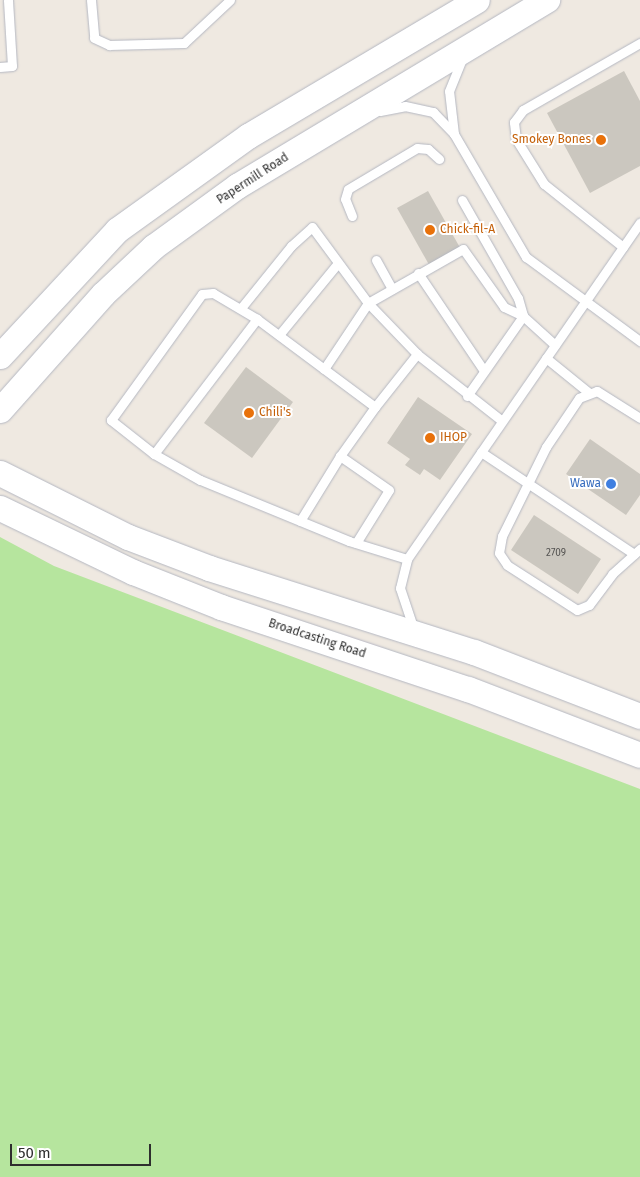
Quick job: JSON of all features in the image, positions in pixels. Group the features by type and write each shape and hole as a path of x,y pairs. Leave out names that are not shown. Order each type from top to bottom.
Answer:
{"main road":[{"path":"0,356 117,230 248,136 477,0"},
{"name":"Papermill Road","path":"0,410 103,294 154,247 237,186 547,0"},
{"path":"0,473 128,537 209,568 425,636 640,716"},
{"name":"Broadcasting Road","path":"0,508 133,572 212,603 468,689 639,753"}],"lane":[{"path":"0,68 12,66 8,0"},
{"path":"91,0 94,38 108,44 184,43 230,0"},
{"path":"454,134 449,108 451,81 457,65 485,37"},
{"path":"623,247 544,184 516,139 514,122 523,110 640,43"},
{"path":"342,123 389,108 421,108 434,112 454,134 526,257 584,303 640,342"},
{"path":"352,216 344,199 348,189 417,148 428,149 439,160"},
{"path":"462,200 518,298 523,316"},
{"path":"425,636 412,626 402,601 400,577 407,559 640,223"},
{"path":"241,308 291,246 312,228 368,303 417,354 467,396 502,421"},
{"path":"324,369 368,303 463,249 504,307 523,316 555,344"},
{"path":"376,260 392,289"},
{"path":"279,335 338,263"},
{"path":"418,273 484,371"},
{"path":"375,407 257,319 241,308 212,293 202,294 111,420 154,454 200,480 356,543 407,559"},
{"path":"467,396 523,316"},
{"path":"154,454 257,319"},
{"path":"300,521 340,456 375,407 417,354"},
{"path":"546,358 588,392 606,394 640,418"},
{"path":"481,452 531,484 637,551 589,605 577,610 564,605 507,566 499,553 502,536 531,484 546,447 588,392"},
{"path":"340,456 388,490 356,543"}],"green space":[{"path":"0,537 54,566 640,789 640,1177 0,1177"}],"building":[{"name":"Smokey Bones","path":"624,71 640,101 640,166 590,193 547,113"},
{"name":"Chick-fil-A","path":"428,191 463,253 432,270 397,208"},
{"name":"Chili's","path":"246,367 293,402 252,458 204,423"},
{"name":"IHOP","path":"418,397 472,434 440,480 424,469 420,475 405,465 410,459 387,443"},
{"name":"Wawa","path":"590,439 640,474 640,495 626,515 566,474"},
{"path":"534,515 601,559 578,594 511,550"}],"place":[{"name":"Smokey Bones","path":"601,140"},
{"name":"Chick-fil-A","path":"430,230"},
{"name":"Chili's","path":"249,413"},
{"name":"IHOP","path":"430,438"},
{"name":"Wawa","path":"611,484"}]}
